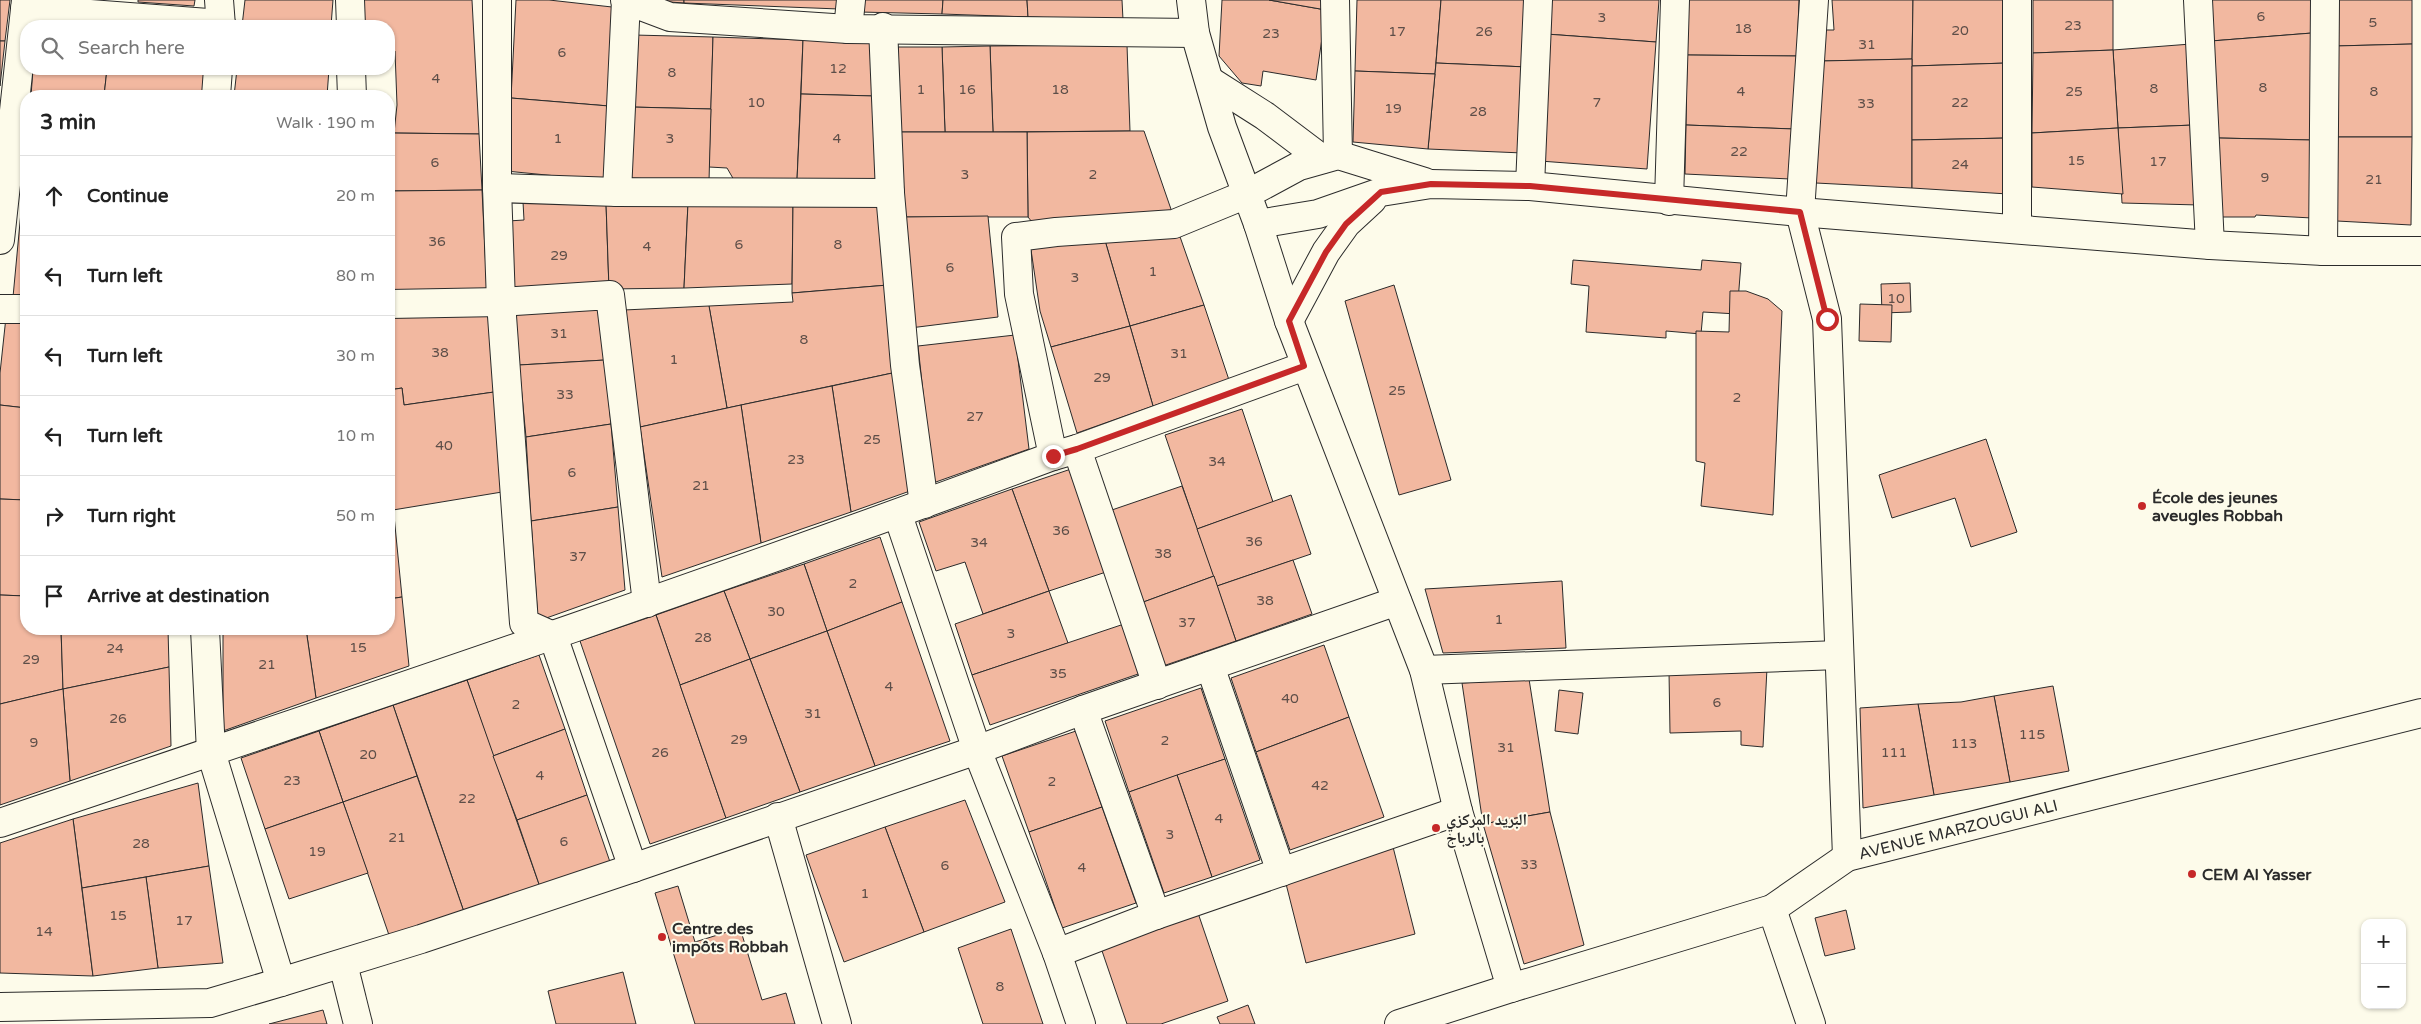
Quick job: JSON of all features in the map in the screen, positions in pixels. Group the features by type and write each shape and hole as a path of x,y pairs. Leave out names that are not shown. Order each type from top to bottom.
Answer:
{"street":[{"path":"350,0 351,20"},
{"path":"497,0 497,188 501,302 524,623 552,636 633,868"},
{"path":"617,192 625,0 670,17 848,28 883,27 1195,33"},
{"path":"848,28 851,0"},
{"path":"1191,0 1195,33 1222,127 1258,224 1304,366 1424,670 1458,811 1511,988"},
{"path":"1330,157 1335,0"},
{"path":"1530,186 1538,0"},
{"path":"1669,201 1675,0"},
{"path":"1814,0 1800,212 1827,319 1847,857"},
{"path":"2017,0 2017,229"},
{"path":"2198,0 2210,245"},
{"path":"2324,251 2325,0"},
{"path":"24,20 26,4 220,17"},
{"path":"883,27 890,193 904,365 924,504"},
{"path":"0,240 20,58"},
{"path":"216,90 218,75"},
{"path":"351,75 352,90"},
{"path":"1210,81 1330,157 1431,184"},
{"path":"1157,685 1065,453 1019,294 1016,238 1056,232 1174,224 1247,194 1284,173 1330,157"},
{"path":"1222,205 1258,224 1318,214 1381,192 1431,184 1530,186 1669,201 2210,245 2324,251 2421,251"},
{"path":"497,188 617,192 890,193"},
{"path":"1289,321 1326,252 1346,224 1381,192"},
{"path":"395,304 501,302 610,295 647,603"},
{"path":"0,309 20,309"},
{"path":"0,823 647,603 898,515 1304,366"},
{"path":"898,515 977,750 1057,952 1081,1024"},
{"path":"0,1006 54,1015 213,1013 281,982 343,964 633,868 977,750 1083,710 1398,601"},
{"path":"205,635 210,752 281,982"},
{"path":"1424,670 1839,654"},
{"path":"1210,666 1281,872"},
{"path":"1083,710 1156,915"},
{"name":"AVENUE MARZOUGUI ALI","path":"1399,1024 1772,909 1847,857 2420,718"},
{"path":"1057,952 1156,915 1458,811"},
{"path":"778,818 837,1024"},
{"path":"1772,909 1811,1024"},
{"path":"343,964 358,1024"}],"building":[{"path":"0,0 10,0 5,41 0,41"},
{"path":"138,0 195,0 194,6 138,2"},
{"path":"245,0 333,0 331,20 243,20"},
{"path":"364,0 472,0 479,134 395,133 397,105 395,20 363,20"},
{"path":"516,0 549,0 612,7 609,106 511,98"},
{"path":"663,0 684,0 684,3 670,2"},
{"path":"684,0 840,0 839,9 684,3"},
{"path":"861,0 943,0 942,14 860,12"},
{"path":"943,0 1027,0 1028,17 942,14"},
{"path":"1027,0 1122,0 1123,20 1028,17"},
{"path":"1222,0 1269,0 1326,10 1316,80 1263,71 1261,86 1242,83 1219,56"},
{"path":"1269,0 1325,0 1326,10"},
{"path":"1357,0 1441,0 1435,74 1355,71"},
{"path":"1441,0 1531,0 1527,67 1436,63"},
{"path":"1547,0 1659,0 1656,42 1546,34"},
{"path":"1688,0 1799,0 1797,56 1687,55"},
{"path":"1832,0 1913,0 1912,59 1821,61 1822,30 1834,30"},
{"path":"1913,0 2006,0 2007,63 1912,66"},
{"path":"2033,0 2113,0 2113,50 2033,53"},
{"path":"2208,0 2312,0 2312,33 2211,41"},
{"path":"2334,0 2412,0 2412,44 2335,46"},
{"path":"2312,33 2311,140 2218,138 2211,41"},
{"path":"1546,34 1656,42 1647,169 1540,161"},
{"path":"634,35 713,37 711,109 631,107"},
{"path":"713,37 803,40 797,180 734,180 727,168 709,167"},
{"path":"803,40 872,43 874,96 801,94"},
{"path":"0,41 5,41 0,86"},
{"path":"2191,44 2194,125 2118,128 2113,50"},
{"path":"2412,44 2412,137 2336,137 2335,46"},
{"path":"1127,45 1130,131 993,132 990,46"},
{"path":"990,46 993,132 945,132 942,47"},
{"path":"898,47 942,47 945,132 901,132"},
{"path":"2113,50 2118,128 2032,133 2033,53"},
{"path":"1687,55 1797,56 1794,129 1686,125"},
{"path":"1912,59 1912,188 1816,183 1821,61"},
{"path":"1436,63 1527,67 1523,153 1428,149"},
{"path":"2007,63 2007,138 1912,140 1912,66"},
{"path":"1355,71 1435,74 1428,149 1353,142"},
{"path":"33,75 106,75 105,90 31,90"},
{"path":"106,75 205,75 204,90 105,90"},
{"path":"236,75 329,75 327,90 235,90"},
{"path":"801,94 874,96 876,182 797,180"},
{"path":"511,98 609,106 607,181 506,171"},
{"path":"631,107 711,109 709,181 628,178"},
{"path":"1686,125 1794,129 1790,179 1685,174"},
{"path":"2194,125 2199,205 2122,203 2118,128"},
{"path":"2118,128 2123,194 2032,187 2032,133"},
{"path":"1144,131 1173,215 1032,222 1028,217 1027,132"},
{"path":"901,132 1027,132 1028,217 905,217"},
{"path":"395,133 479,134 482,190 395,191"},
{"path":"2336,137 2412,137 2411,225 2337,221"},
{"path":"2007,138 2008,194 1912,188 1912,140"},
{"path":"2218,138 2311,140 2312,218 2256,215 2255,217 2219,217"},
{"path":"482,190 487,291 395,293 395,191"},
{"path":"523,202 606,203 609,289 511,293 508,221 524,220"},
{"path":"606,203 688,203 684,288 609,289"},
{"path":"688,203 793,204 792,284 684,288"},
{"path":"793,204 879,205 888,285 792,293"},
{"path":"988,216 998,317 910,328 905,217"},
{"path":"20,223 20,297 13,297"},
{"path":"1178,231 1204,305 1130,326 1104,237"},
{"path":"1104,237 1130,326 1051,347 1040,311 1030,243"},
{"path":"1573,260 1701,270 1702,260 1741,263 1737,314 1703,312 1701,334 1666,331 1666,338 1586,332 1589,286 1571,284"},
{"path":"1910,283 1911,312 1882,313 1881,284"},
{"path":"888,285 897,372 727,408 709,306 793,302 792,293"},
{"path":"1394,285 1451,480 1399,495 1345,301"},
{"path":"1730,291 1746,291 1768,299 1782,311 1773,515 1701,506 1705,463 1696,461 1696,331 1729,332"},
{"path":"599,301 605,360 519,365 512,306"},
{"path":"1860,304 1892,305 1891,342 1859,341"},
{"path":"1204,305 1229,380 1153,406 1130,326"},
{"path":"709,306 727,408 640,427 624,310"},
{"path":"489,314 494,392 404,405 402,388 395,389 395,316"},
{"path":"6,317 20,318 20,407 0,405 0,373"},
{"path":"1130,326 1153,406 1077,433 1051,347"},
{"path":"1015,335 1029,449 933,483 918,346"},
{"path":"605,360 611,424 526,437 519,365"},
{"path":"897,372 910,491 851,512 832,386"},
{"path":"832,386 851,512 761,543 741,405"},
{"path":"402,388 404,405 494,392 502,492 395,510 395,389"},
{"path":"0,405 20,407 20,500 0,499"},
{"path":"741,405 761,543 662,577 640,427"},
{"path":"1242,409 1273,502 1197,529 1165,435"},
{"path":"611,424 618,507 531,521 526,437"},
{"path":"1986,439 2017,532 1971,547 1955,498 1892,518 1879,475"},
{"path":"1074,468 1109,571 1049,591 1012,489"},
{"path":"1182,486 1214,576 1138,604 1106,512"},
{"path":"1012,489 1049,591 983,614 965,562 936,571 919,522"},
{"path":"1291,495 1311,554 1217,586 1197,529"},
{"path":"0,499 20,500 20,596 0,595"},
{"path":"618,507 625,590 538,621 531,521"},
{"path":"395,526 402,597 395,598"},
{"path":"880,537 902,602 827,631 804,564"},
{"path":"1293,560 1312,614 1236,641 1217,586"},
{"path":"804,564 827,631 750,659 724,591"},
{"path":"1214,576 1236,641 1160,667 1138,604"},
{"path":"1562,581 1566,648 1443,653 1425,589"},
{"path":"724,591 750,659 680,685 656,615"},
{"path":"1049,591 1068,643 972,675 955,624"},
{"path":"0,595 20,596 20,635 61,635 63,689 0,704"},
{"path":"402,597 409,666 316,698 307,635 395,635 395,598"},
{"path":"902,602 950,741 875,766 827,631"},
{"path":"656,615 726,818 650,844 580,641"},
{"path":"1127,623 1144,672 990,725 972,675"},
{"path":"827,631 875,766 800,792 750,659"},
{"path":"61,635 168,635 169,667 63,689"},
{"path":"223,635 307,635 316,698 223,731"},
{"path":"1324,645 1349,717 1256,752 1231,678"},
{"path":"539,655 565,729 493,756 467,680"},
{"path":"750,659 800,792 726,818 680,685"},
{"path":"169,667 171,746 70,781 63,689"},
{"path":"1767,668 1763,747 1741,745 1741,731 1670,733 1669,672"},
{"path":"1529,679 1550,812 1483,824 1462,683"},
{"path":"467,680 540,887 464,912 393,705"},
{"path":"2053,686 2069,771 2010,782 1994,696"},
{"path":"1201,688 1225,759 1129,792 1105,721"},
{"path":"63,689 70,781 0,805 0,704"},
{"path":"1559,690 1583,693 1578,734 1555,731"},
{"path":"1994,696 2010,782 1934,795 1918,704 1961,702"},
{"path":"1918,704 1934,795 1863,808 1860,708"},
{"path":"393,705 417,776 343,802 319,731"},
{"path":"1349,717 1384,817 1290,850 1256,752"},
{"path":"565,729 587,795 517,820 493,756"},
{"path":"319,731 343,802 265,829 241,758"},
{"path":"1076,731 1102,807 1029,832 1002,756"},
{"path":"1225,759 1260,860 1212,877 1177,775"},
{"path":"1177,775 1212,877 1164,893 1129,792"},
{"path":"417,776 464,912 390,938 343,802"},
{"path":"198,783 209,866 82,888 73,819"},
{"path":"587,795 610,862 540,887 517,820"},
{"path":"965,800 1005,902 924,932 885,827"},
{"path":"343,802 368,873 289,899 265,829"},
{"path":"1102,807 1136,903 1062,928 1029,832"},
{"path":"1550,812 1584,945 1524,964 1483,824"},
{"path":"73,819 93,976 0,973 0,843"},
{"path":"885,827 924,932 844,962 806,855"},
{"path":"1391,839 1415,934 1306,963 1282,868"},
{"path":"209,866 223,963 158,968 146,877"},
{"path":"146,877 158,968 93,976 82,888"},
{"path":"678,886 695,942 740,928 762,1000 786,993 795,1024 695,1024 655,893"},
{"path":"1197,910 1228,1001 1161,1024 1127,1024 1100,945"},
{"path":"1846,910 1855,949 1825,956 1815,918"},
{"path":"1011,929 1043,1024 983,1024 958,948"},
{"path":"623,972 636,1024 556,1024 548,991"},
{"path":"1248,1005 1255,1024 1220,1024 1217,1017"},
{"path":"323,1010 327,1024 269,1024"}],"place":[{"name":"École des jeunes aveugles Robbah","path":"2142,506"},
{"name":"البريد المركزي بالرباح","path":"1436,828"},
{"name":"CEM Al Yasser","path":"2192,874"},
{"name":"Centre des impôts Robbah","path":"662,937"}],"route":[{"path":"1053,456 1077,449 1304,366 1289,321 1326,252 1346,224 1381,192 1431,184 1530,186 1669,201 1800,212 1827,319"}]}
